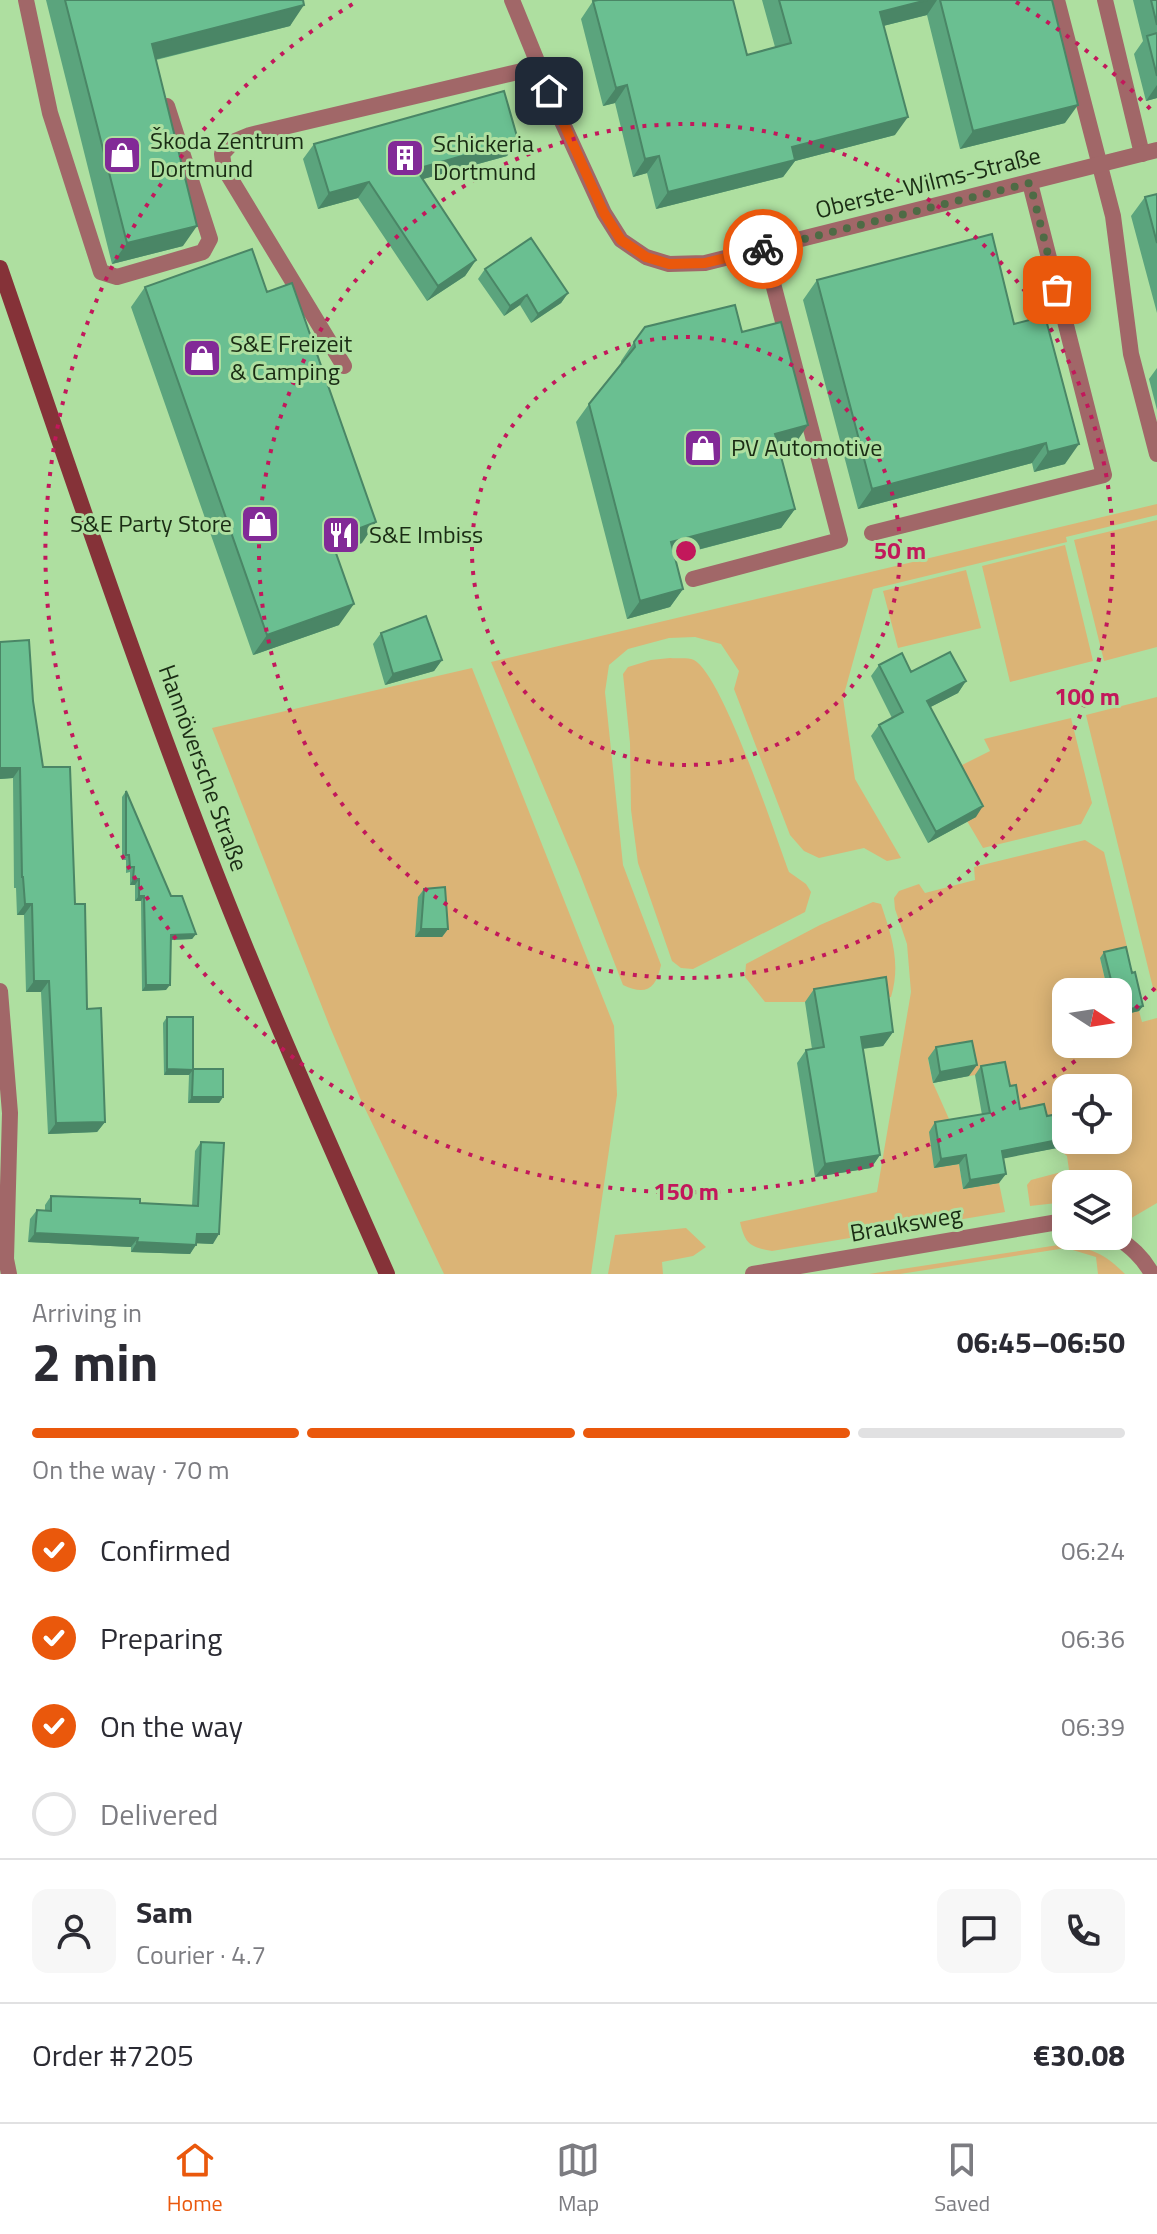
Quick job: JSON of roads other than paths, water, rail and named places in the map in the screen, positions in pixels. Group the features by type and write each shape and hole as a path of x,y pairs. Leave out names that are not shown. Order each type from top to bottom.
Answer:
{"main road":[{"name":"Hannöversche Straße","path":"0,268 116,605 220,884 387,1274"}],"street":[{"path":"26,0 50,113 101,272 117,277 203,252 210,239 167,106"},
{"name":"Oberste-Wilms-Straße","path":"512,0 604,213 621,240 646,257 669,264 705,263 1150,152"},
{"path":"1057,0 1113,216 1131,354 1157,454"},
{"path":"1105,0 1150,152"},
{"path":"344,366 224,168 222,154 233,142 250,135 539,67"},
{"path":"872,533 1104,475 1030,183"},
{"path":"693,579 840,540 764,249"},
{"path":"0,991 10,1113 6,1259 9,1274"},
{"name":"Brauksweg","path":"753,1274 1052,1223"},
{"path":"1132,1247 1152,1274"}],"place":[{"name":"Škoda Zentrum Dortmund","path":"122,155"},
{"name":"Schickeria Dortmund","path":"405,158"},
{"name":"S&E Freizeit & Camping","path":"202,358"},
{"name":"PV Automotive","path":"703,448"},
{"name":"S&E Party Store","path":"260,524"},
{"name":"S&E Imbiss","path":"341,535"}]}
